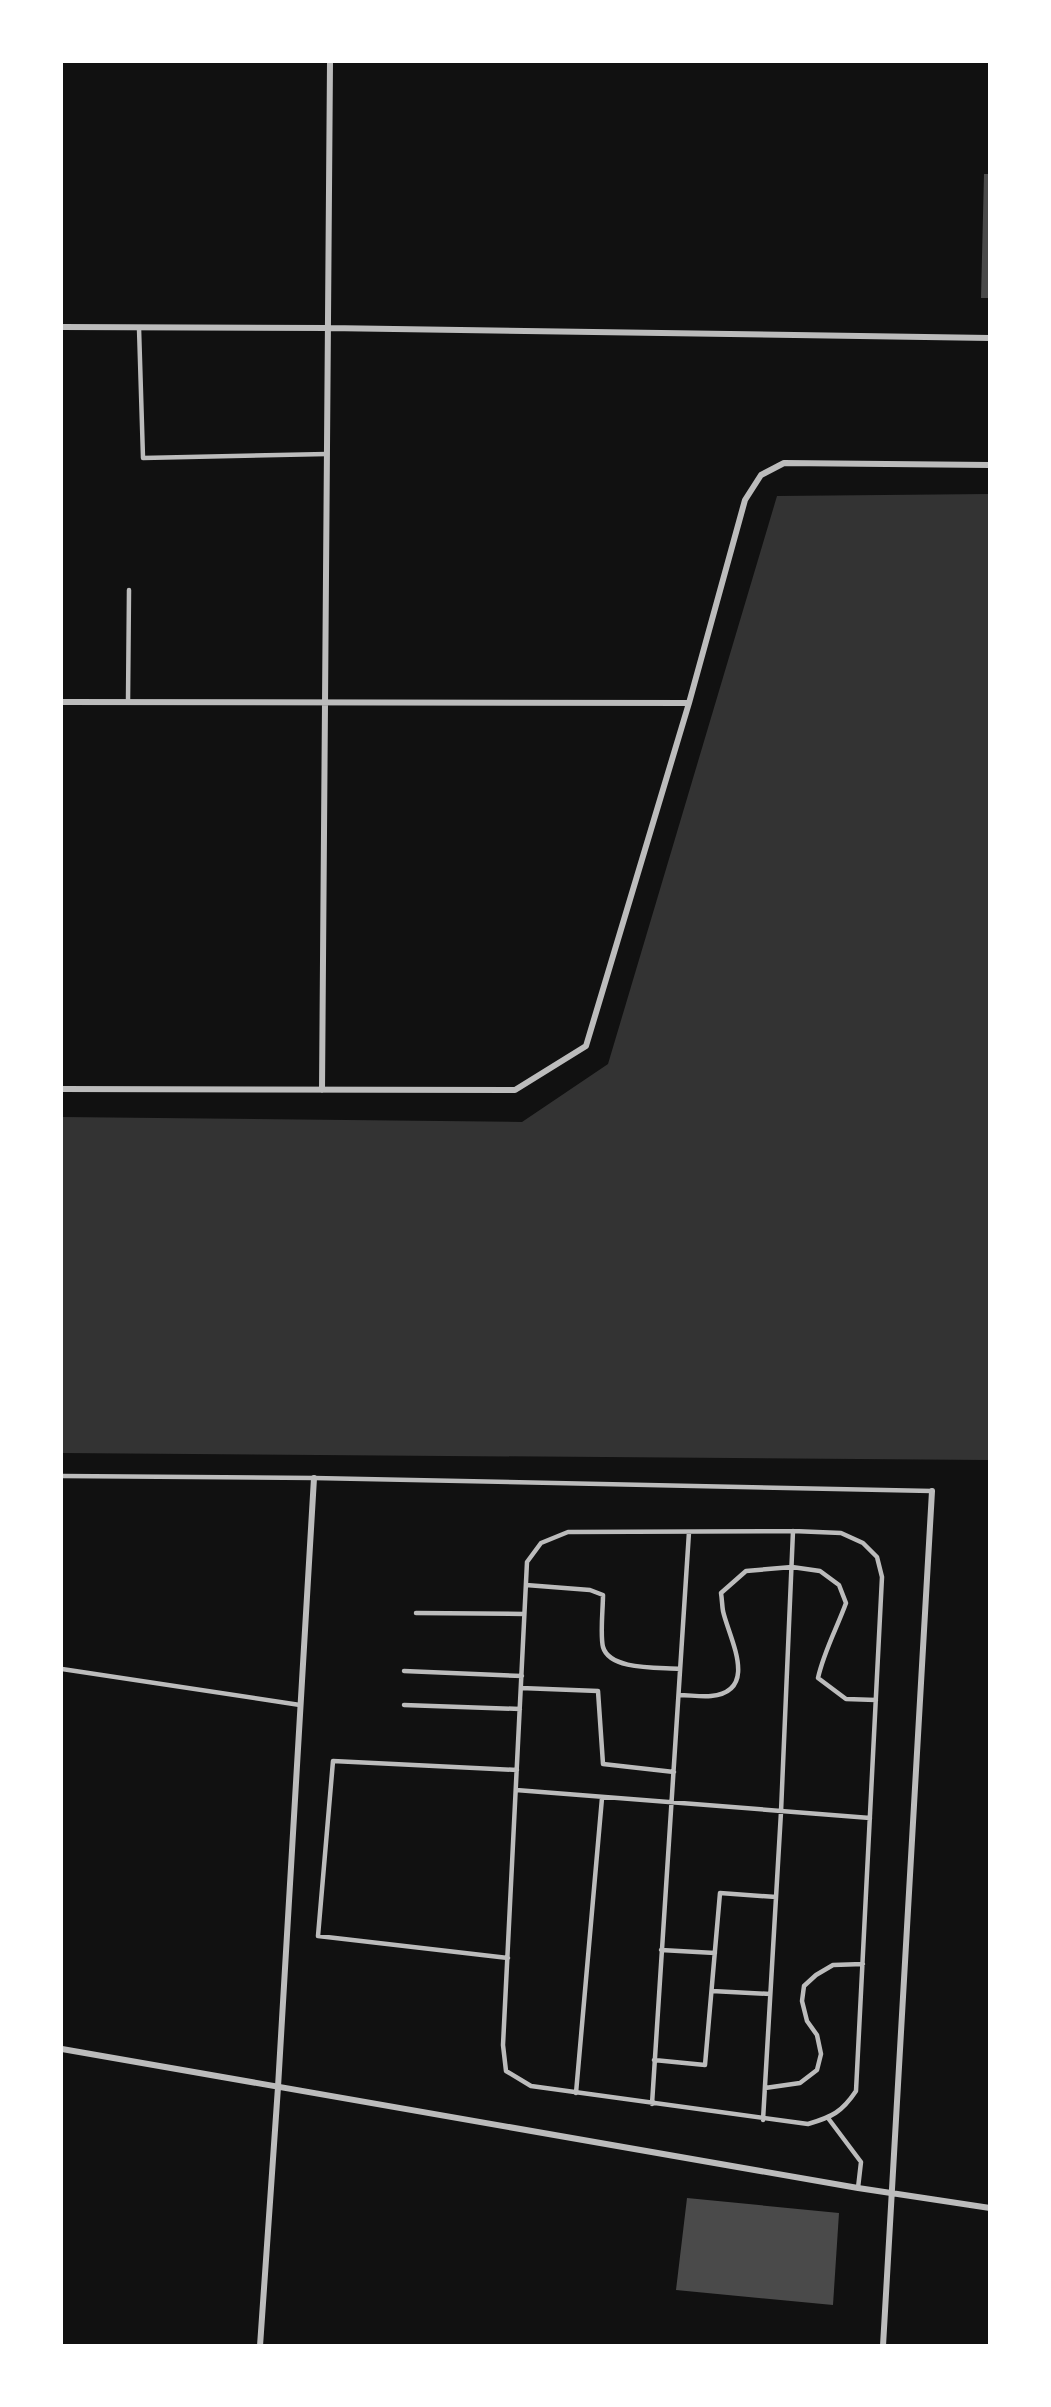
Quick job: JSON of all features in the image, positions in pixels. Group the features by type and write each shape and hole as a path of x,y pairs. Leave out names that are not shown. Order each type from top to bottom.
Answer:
{"street":[{"path":"322,1090 330,62"},
{"path":"62,327 328,328 990,338"},
{"path":"62,1089 515,1090 586,1046 689,703 745,500 761,474 784,463 990,465"},
{"path":"62,702 689,703"},
{"path":"260,2346 278,2087 314,1478"},
{"path":"884,2346 932,1491"},
{"path":"62,2049 858,2188 990,2208"}],"lane":[{"path":"139,328 143,458 327,454"},
{"path":"128,702 129,590"},
{"path":"62,1476 314,1478 932,1491"},
{"path":"568,1532 689,1532 841,1533 863,1543 877,1557 882,1577 856,2091 845,2108 828,2118 808,2124 763,2120 531,2086 506,2071 504,2045 527,1562 541,1543 568,1532"},
{"path":"652,2104 689,1532"},
{"path":"763,2120 781,1812 793,1532"},
{"path":"679,1695 713,1696 730,1690 739,1674 738,1655 723,1611 721,1593 746,1571 792,1567 820,1571 839,1585 846,1603 837,1630 823,1655 818,1678 846,1699 876,1700"},
{"path":"526,1585 590,1590 603,1595 603,1647 610,1659 624,1665 680,1669"},
{"path":"416,1613 524,1614"},
{"path":"62,1669 300,1705"},
{"path":"404,1671 522,1676"},
{"path":"521,1688 598,1691 603,1764 674,1772"},
{"path":"404,1705 520,1709"},
{"path":"508,1958 318,1936 333,1761 517,1770"},
{"path":"516,1790 870,1818"},
{"path":"576,2093 602,1798"},
{"path":"654,2060 705,2065 720,1893 776,1897"},
{"path":"661,1950 716,1953"},
{"path":"765,2088 800,2083 817,2070 821,2054 817,2035 807,2021 802,2001 804,1986 816,1975 833,1965 863,1964"},
{"path":"712,1991 770,1994"},
{"path":"828,2118 861,2162 858,2188"}],"shaded area":[{"path":"989,494 989,1460 62,1453 62,1117 522,1122 608,1064 777,496"}],"building":[{"path":"984,174 990,174 990,298 981,298"},
{"path":"687,2198 839,2213 833,2305 676,2290"}]}
